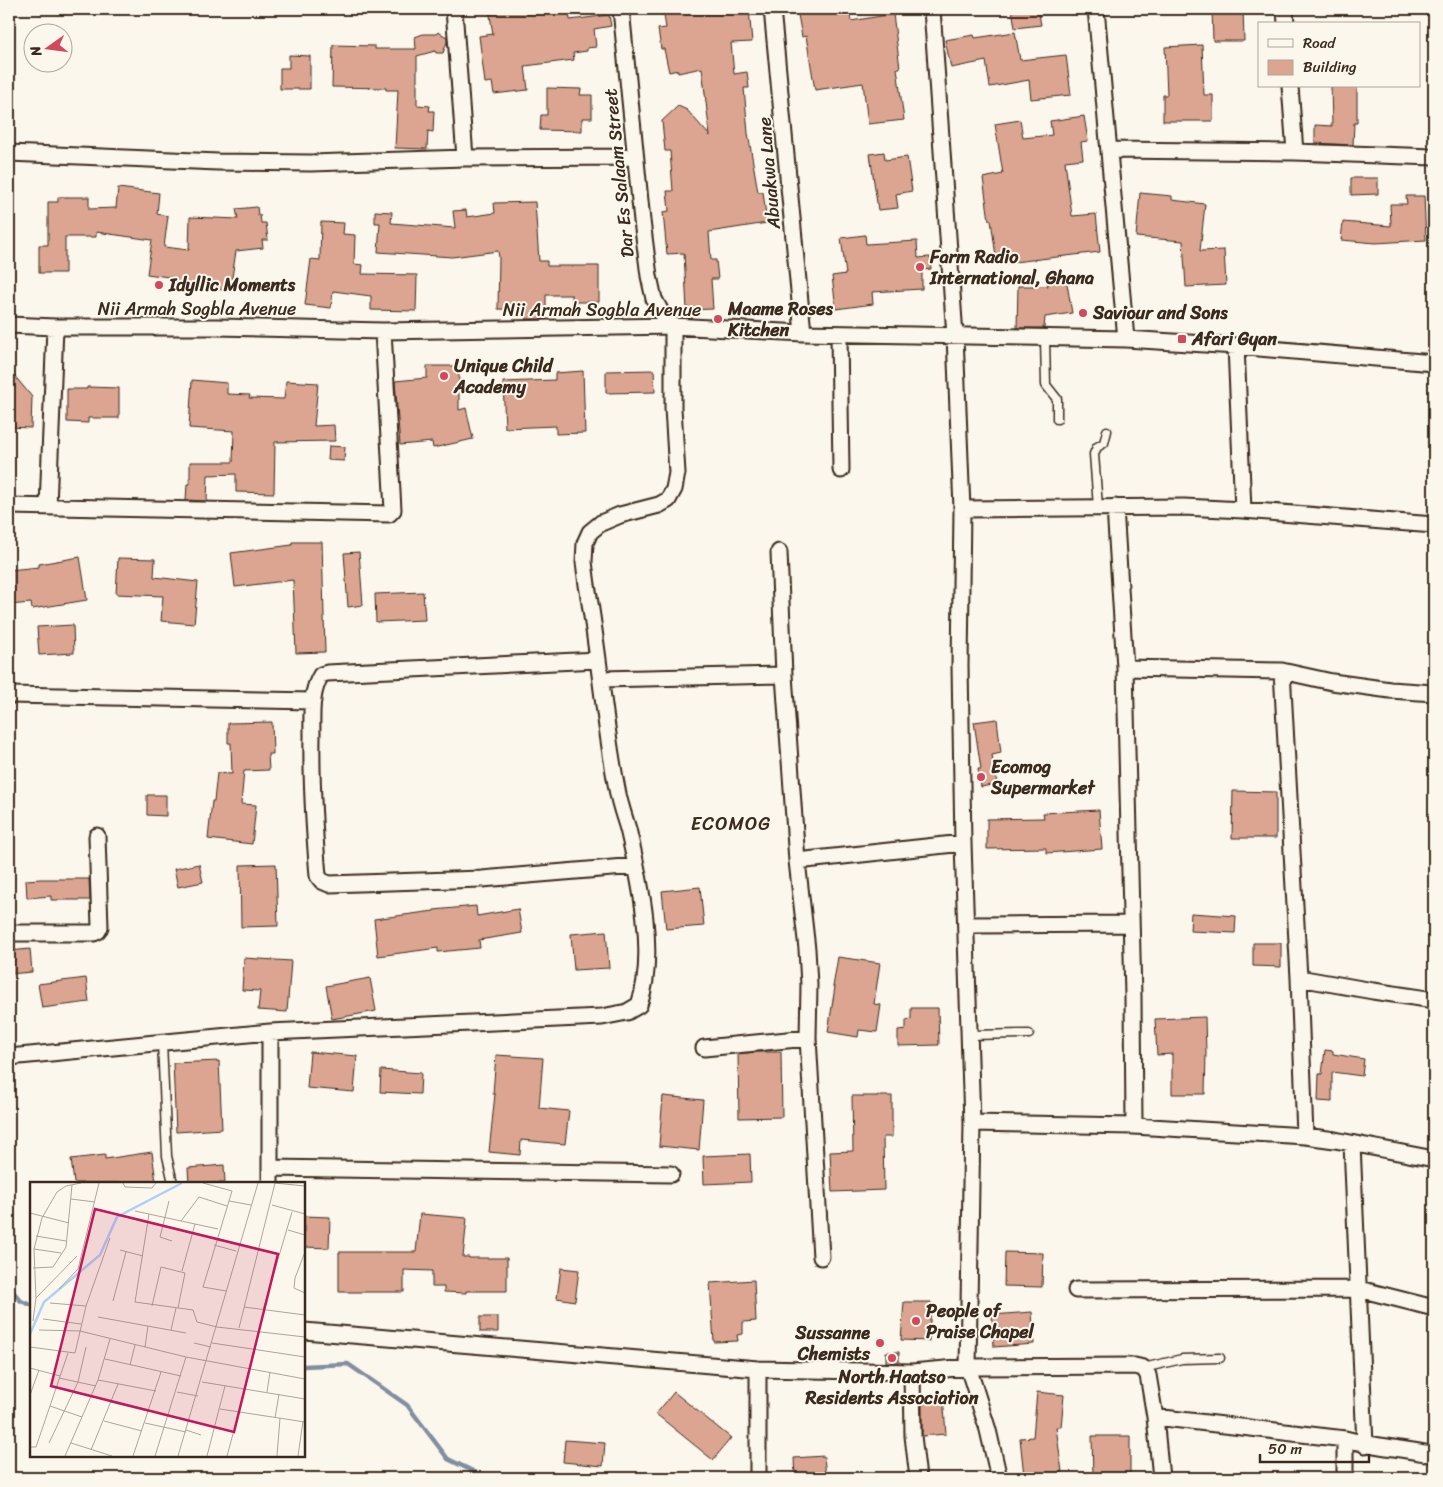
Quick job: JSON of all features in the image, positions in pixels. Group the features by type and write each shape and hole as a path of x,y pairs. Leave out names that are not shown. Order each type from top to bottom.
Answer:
{"street":[{"path":"454,9 465,158"},
{"name":"Dar Es Salaam Street","path":"620,9 642,221 651,284 654,299 661,312 673,326"},
{"name":"Abuakwa Lane","path":"772,9 803,333"},
{"path":"932,9 955,336 962,509 960,666 963,842 972,1123 968,1367 988,1430 999,1478"},
{"path":"1096,9 1126,339"},
{"path":"1285,9 1286,22"},
{"path":"1290,88 1295,152"},
{"path":"1109,150 1295,152 1434,157"},
{"path":"9,153 227,162 311,163 465,158 636,157"},
{"name":"Nii Armah Sogbla Avenue","path":"9,324 54,327 217,327 383,331 673,326 803,333 1126,339 1236,346 1434,363"},
{"path":"9,1057 270,1032 602,1017 627,1012 640,1005 644,994 647,943 643,898 617,791 584,562 585,543 590,532 601,523 620,515 658,505 668,500 674,488 677,473 673,408 673,326"},
{"path":"48,507 54,327"},
{"path":"9,506 389,514 393,510 383,331"},
{"path":"839,334 840,470"},
{"path":"1236,346 1243,510"},
{"path":"1114,507 1125,668 1134,1126"},
{"path":"962,509 1184,507 1434,525"},
{"path":"779,552 784,675 797,861 807,949 809,986 808,1038 821,1257"},
{"path":"598,660 327,673 321,675 312,701 311,766 312,811 318,876 322,881 329,884 482,878 636,866"},
{"path":"1125,668 1282,671 1332,682 1434,694"},
{"path":"1282,671 1299,978 1305,1136"},
{"path":"601,679 784,675"},
{"path":"9,695 312,701"},
{"path":"9,933 94,933 98,931 100,927 97,836"},
{"path":"797,861 963,842"},
{"path":"966,925 1131,924"},
{"path":"1299,978 1374,992 1434,1000"},
{"path":"270,1032 270,1176 671,1174"},
{"path":"704,1048 808,1038"},
{"path":"972,1123 1134,1126 1305,1136 1434,1159"},
{"path":"1352,1144 1365,1445"},
{"path":"1076,1290 1359,1289 1434,1308"},
{"path":"305,1331 758,1369 912,1372 968,1367 1135,1366 1144,1368 1148,1376 1155,1417 1161,1478"},
{"path":"758,1369 758,1478"},
{"path":"912,1372 913,1436 918,1478"},
{"path":"1155,1417 1345,1439 1365,1445 1412,1450 1434,1455"},
{"path":"1344,1478 1345,1439"}],"lane":[{"path":"1045,338 1046,385 1057,399 1057,418"},
{"path":"1098,507 1094,454 1097,448 1106,440 1108,431"},
{"path":"969,1035 1029,1034"},
{"path":"162,1042 168,1156 172,1182"},
{"path":"1144,1368 1182,1359 1220,1358"}],"building":[{"path":"489,9 569,9 570,20 609,15 611,26 594,29 596,47 587,48 587,51 573,53 574,60 525,66 528,90 494,94 492,82 485,83 479,36 493,34"},
{"path":"663,9 749,9 752,42 731,43 734,74 747,72 749,88 744,88 748,133 758,192 763,192 767,223 709,232 711,260 716,260 718,279 711,279 713,309 687,310 684,253 667,254 663,212 669,211 667,191 673,191 670,151 665,151 662,121 678,106 687,110 710,136 702,68 678,73 678,70 669,72 664,49 661,49 658,29 666,28"},
{"path":"797,9 849,9 851,21 893,14 900,68 897,68 904,120 868,124 863,83 815,90 806,36 802,37"},
{"path":"1012,9 1038,9 1041,25 1015,28"},
{"path":"1212,9 1243,9 1244,41 1213,41"},
{"path":"438,32 447,37 443,53 436,53 435,51 417,56 417,105 430,106 429,111 434,111 433,132 428,131 427,149 395,148 398,90 332,87 333,45 375,46 375,49 416,49 415,37 423,34 436,34"},
{"path":"1015,32 1020,60 1066,55 1071,95 1031,99 1029,80 990,87 986,61 951,68 945,40 974,35 975,38"},
{"path":"1202,45 1204,95 1213,95 1213,121 1163,121 1163,95 1167,95 1165,47"},
{"path":"289,55 310,56 310,89 280,89 280,68 289,68"},
{"path":"547,88 581,89 580,95 592,95 592,118 582,118 582,131 540,130 541,115 547,115"},
{"path":"1331,88 1357,88 1357,123 1354,123 1353,145 1315,143 1315,125 1332,126"},
{"path":"1084,116 1088,141 1081,142 1083,159 1065,161 1072,216 1096,214 1100,252 997,264 983,178 1003,174 995,124 1020,120 1023,138 1052,135 1050,121"},
{"path":"884,152 885,160 907,157 912,191 896,194 898,208 878,210 870,154"},
{"path":"1351,178 1378,178 1378,194 1351,195"},
{"path":"118,188 159,193 157,214 168,216 164,247 189,250 190,217 238,219 236,209 257,207 261,223 266,223 268,240 262,240 263,248 236,251 230,291 175,283 176,278 147,274 152,240 96,232 96,237 65,237 65,273 39,273 39,245 48,245 48,202 58,202 58,197 89,197 89,209 116,208"},
{"path":"1140,193 1172,196 1172,200 1205,204 1200,251 1224,250 1226,285 1186,287 1183,241 1136,237"},
{"path":"1406,196 1424,196 1426,240 1376,243 1341,240 1343,222 1391,226 1390,204 1407,204"},
{"path":"535,202 539,261 547,261 547,266 599,266 599,302 572,302 572,295 546,295 546,319 526,319 527,310 498,309 498,251 452,257 378,252 380,223 375,223 375,211 392,212 391,223 455,228 453,211 466,210 467,217 495,213 494,203"},
{"path":"321,222 344,223 343,234 355,235 354,264 363,265 362,274 417,275 416,311 371,310 371,296 333,291 331,308 305,305 311,259 320,260"},
{"path":"865,235 866,244 917,241 918,258 930,257 931,269 922,270 922,289 872,292 873,304 836,309 832,276 846,274 841,238"},
{"path":"1066,278 1072,313 1045,317 1044,328 1017,328 1018,286 1048,286 1047,281"},
{"path":"427,366 459,366 459,410 466,408 473,439 433,448 432,442 400,445 395,381 427,378"},
{"path":"9,369 32,397 31,428 9,427"},
{"path":"654,370 655,392 606,393 606,371"},
{"path":"583,371 585,433 556,434 556,426 505,428 503,382 555,380 555,373"},
{"path":"192,380 227,383 227,394 250,395 249,398 284,399 286,381 318,383 314,426 334,425 335,441 275,442 274,493 236,492 236,474 208,475 207,501 186,500 187,484 190,484 190,462 233,462 234,431 189,428"},
{"path":"87,387 119,388 119,418 88,418 88,423 67,422 67,389 87,389"},
{"path":"329,446 345,447 344,461 328,460"},
{"path":"292,542 322,542 325,652 296,653 293,580 235,587 231,553 292,545"},
{"path":"359,552 363,605 348,607 344,553"},
{"path":"80,557 87,600 32,609 31,603 9,605 9,570 39,567 39,564"},
{"path":"118,558 155,559 154,577 198,582 194,624 161,621 163,596 116,594"},
{"path":"423,592 425,620 376,622 375,594"},
{"path":"73,625 74,653 39,655 37,627"},
{"path":"997,719 1001,753 992,755 997,784 981,787 978,769 981,769 974,722"},
{"path":"272,722 273,754 268,754 269,770 244,771 241,804 256,805 252,844 208,839 217,773 232,774 231,743 228,743 228,723"},
{"path":"1233,791 1276,792 1276,838 1232,838"},
{"path":"147,795 166,795 166,816 147,815"},
{"path":"1099,810 1102,849 1046,853 1046,848 987,849 987,819 1044,818 1043,813"},
{"path":"199,864 203,882 178,887 174,869"},
{"path":"276,864 278,926 241,927 240,865"},
{"path":"89,879 90,900 51,900 51,896 27,898 26,880"},
{"path":"700,887 704,926 666,929 662,891"},
{"path":"476,906 477,916 518,909 522,933 479,940 480,948 438,952 438,948 378,956 374,919"},
{"path":"1191,913 1236,916 1235,933 1190,931"},
{"path":"606,931 609,968 574,970 571,934"},
{"path":"1253,943 1281,943 1281,967 1253,966"},
{"path":"30,949 32,972 9,974 9,951"},
{"path":"838,957 880,963 874,1004 881,1005 877,1032 859,1030 858,1037 828,1032"},
{"path":"244,958 291,961 287,1012 258,1010 260,991 242,990"},
{"path":"86,978 89,1002 42,1008 38,984"},
{"path":"370,978 376,1011 332,1019 326,986"},
{"path":"911,1008 938,1008 939,1045 898,1046 898,1030 906,1029 906,1020 911,1019"},
{"path":"1205,1017 1205,1094 1172,1094 1172,1054 1157,1055 1155,1019"},
{"path":"1325,1050 1333,1051 1333,1054 1364,1059 1362,1076 1332,1072 1332,1102 1318,1101 1319,1074 1322,1074"},
{"path":"310,1052 357,1056 354,1092 307,1088"},
{"path":"781,1052 782,1117 739,1118 738,1054"},
{"path":"496,1055 543,1058 539,1108 569,1111 565,1144 521,1140 520,1155 489,1152 495,1094 493,1094"},
{"path":"219,1061 222,1129 176,1132 173,1063"},
{"path":"381,1070 421,1073 420,1094 380,1092"},
{"path":"663,1096 703,1100 699,1150 659,1146"},
{"path":"852,1096 892,1096 892,1137 883,1137 884,1190 832,1192 830,1152 853,1151"},
{"path":"152,1152 156,1182 74,1182 71,1159 105,1155 105,1159"},
{"path":"750,1154 751,1182 704,1184 703,1156"},
{"path":"224,1165 225,1182 189,1182 188,1168"},
{"path":"420,1214 467,1218 463,1257 507,1258 507,1291 444,1292 444,1287 432,1287 432,1271 404,1270 404,1292 339,1292 339,1252 416,1252"},
{"path":"305,1216 330,1217 329,1248 305,1247"},
{"path":"1005,1252 1043,1253 1042,1287 1004,1286"},
{"path":"561,1268 579,1270 575,1301 557,1298"},
{"path":"754,1280 756,1321 743,1322 743,1334 737,1335 738,1341 714,1342 710,1283"},
{"name":"People of Praise Chapel","path":"904,1302 931,1302 929,1341 901,1340"},
{"path":"1032,1312 1034,1344 994,1347 992,1315"},
{"path":"480,1317 498,1317 498,1332 480,1332"},
{"name":"North Haatso Residents Association","path":"886,1352 899,1352 899,1362 886,1362"},
{"path":"674,1392 731,1438 713,1460 656,1414"},
{"path":"1037,1392 1064,1395 1061,1427 1056,1427 1062,1472 1024,1476 1020,1438 1033,1437"},
{"path":"943,1396 946,1434 922,1436 922,1398"},
{"path":"1092,1436 1130,1436 1130,1477 1093,1477"},
{"path":"565,1440 605,1443 603,1466 563,1462"},
{"path":"824,1456 826,1478 795,1478 794,1458"}],"waterway":[{"path":"9,1287 21,1301 30,1305"},
{"path":"305,1366 348,1364 407,1405 448,1459 487,1478"}],"place":[{"name":"Farm Radio International, Ghana","path":"920,267"},
{"name":"Idyllic Moments","path":"159,285"},
{"name":"Saviour and Sons","path":"1083,313"},
{"name":"Maame Roses Kitchen","path":"718,319"},
{"name":"Afari Gyan","path":"1182,339"},
{"name":"Unique Child Academy","path":"444,376"},
{"name":"Ecomog Supermarket","path":"981,777"},
{"name":"People of Praise Chapel","path":"916,1321"},
{"name":"Sussanne Chemists","path":"880,1343"},
{"name":"North Haatso Residents Association","path":"892,1358"}],"district":[{"name":"ECOMOG","path":"731,823"}]}
